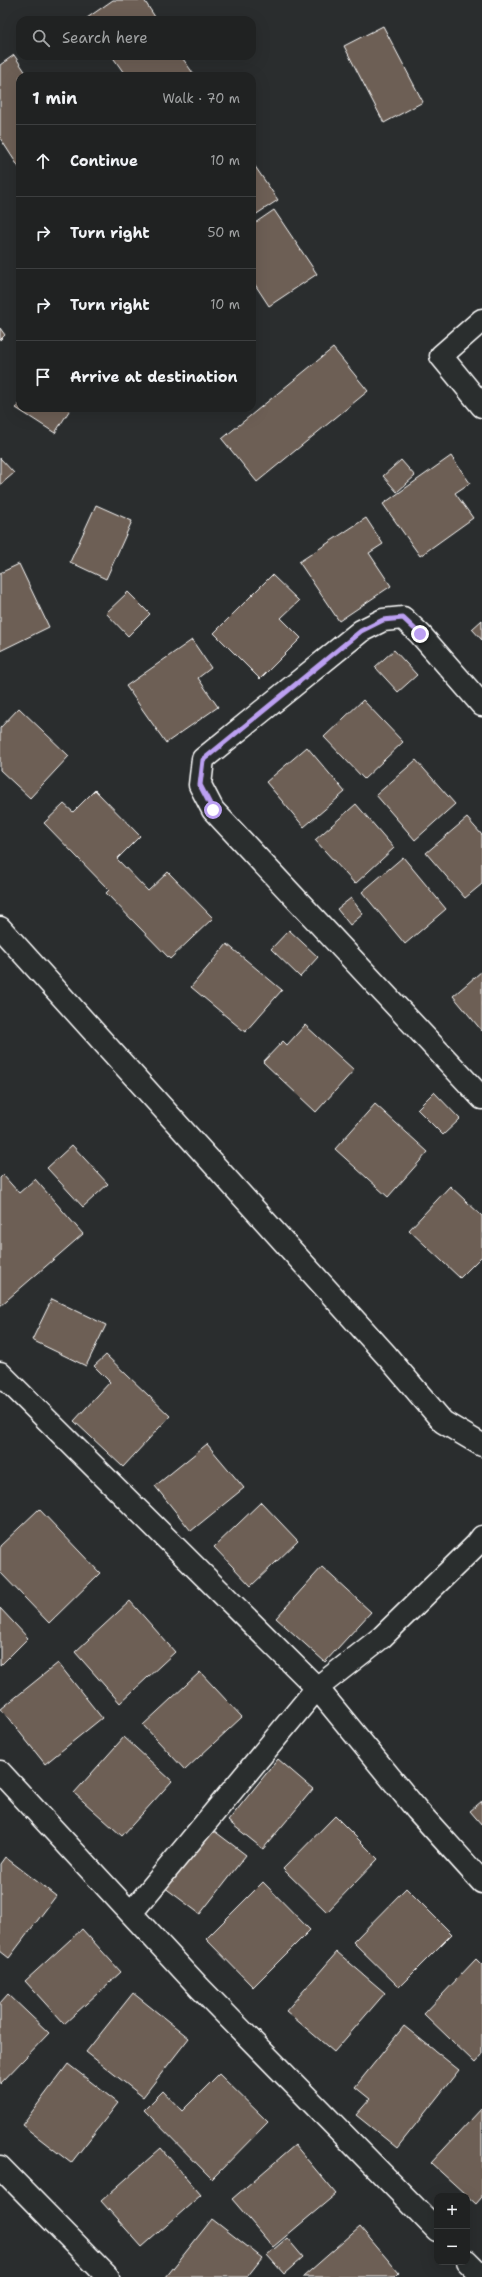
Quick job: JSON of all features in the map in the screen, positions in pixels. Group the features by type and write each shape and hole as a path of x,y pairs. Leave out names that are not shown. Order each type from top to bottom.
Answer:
{"street":[{"path":"482,320 441,356 482,406"},
{"path":"482,705 420,634 403,618 383,620 361,631 203,760 200,785 213,810 482,1098"},
{"path":"0,928 387,1356 443,1422 482,1445"},
{"path":"0,1373 317,1688 417,1810 482,1882"},
{"path":"131,1913 317,1688 382,1637 476,1545 482,1537"},
{"path":"0,1772 200,1988 436,2229"},
{"path":"0,2167 108,2277"},
{"path":"470,2264 482,2276"}],"building":[{"path":"113,0 144,0 154,16 90,16"},
{"path":"383,26 423,102 384,123 344,46"},
{"path":"14,55 25,72 16,72 16,163 0,138 0,65"},
{"path":"115,60 184,60 192,72 123,72"},
{"path":"256,168 278,200 256,214"},
{"path":"274,210 317,274 269,306 256,286 256,222"},
{"path":"0,328 5,335 0,340"},
{"path":"333,348 368,391 257,482 222,439"},
{"path":"22,412 68,412 55,433"},
{"path":"451,456 470,483 455,493 473,518 420,556 383,504"},
{"path":"0,458 14,473 0,485"},
{"path":"401,460 415,476 397,492 383,476"},
{"path":"96,505 132,521 106,579 70,562"},
{"path":"366,518 383,544 369,553 391,586 339,621 299,562"},
{"path":"19,564 49,627 0,651 0,573"},
{"path":"272,575 299,601 281,618 301,638 260,679 214,633"},
{"path":"128,592 150,614 128,636 106,613"},
{"path":"482,620 482,640 472,629"},
{"path":"192,640 211,668 198,678 218,707 166,743 126,686"},
{"path":"394,650 417,675 398,692 375,667"},
{"path":"363,700 403,742 364,779 324,737"},
{"path":"19,708 69,756 30,798 0,770 0,728"},
{"path":"307,747 345,792 304,827 266,782"},
{"path":"416,760 455,804 415,840 376,795"},
{"path":"95,790 140,836 117,859 148,891 168,872 213,918 170,959 106,893 109,890 44,823 64,804 73,812"},
{"path":"356,804 394,848 355,884 315,840"},
{"path":"467,818 482,835 482,884 465,898 426,853"},
{"path":"403,857 446,909 405,944 362,892"},
{"path":"351,898 363,914 350,925 337,909"},
{"path":"289,930 318,957 300,977 271,949"},
{"path":"227,944 282,990 245,1032 191,987"},
{"path":"482,971 482,1031 453,996"},
{"path":"305,1025 354,1070 316,1112 263,1062 283,1041 287,1045"},
{"path":"434,1092 460,1119 443,1135 417,1109"},
{"path":"375,1104 428,1152 388,1197 335,1149"},
{"path":"72,1145 108,1184 83,1207 47,1168"},
{"path":"3,1175 19,1193 35,1179 83,1234 0,1306 0,1178"},
{"path":"450,1186 482,1216 482,1256 460,1278 409,1230"},
{"path":"52,1299 106,1325 86,1366 32,1340"},
{"path":"106,1355 170,1416 123,1467 74,1421 110,1382 94,1366"},
{"path":"207,1444 244,1488 191,1531 155,1486"},
{"path":"261,1502 298,1541 251,1586 214,1547"},
{"path":"39,1509 100,1573 49,1623 0,1572 0,1546"},
{"path":"322,1567 371,1612 325,1662 276,1618"},
{"path":"130,1601 175,1652 120,1703 75,1652"},
{"path":"0,1608 28,1638 0,1666"},
{"path":"58,1663 102,1718 45,1764 1,1709"},
{"path":"200,1672 242,1717 185,1770 143,1725"},
{"path":"124,1737 172,1781 122,1836 74,1793"},
{"path":"278,1759 313,1789 263,1849 228,1821"},
{"path":"482,1801 482,1825 470,1811"},
{"path":"335,1816 378,1859 327,1912 283,1869"},
{"path":"209,1827 246,1855 200,1914 164,1887"},
{"path":"5,1857 56,1896 9,1958 0,1951 0,1864"},
{"path":"263,1882 310,1930 253,1987 206,1939"},
{"path":"406,1888 452,1934 399,1987 353,1942"},
{"path":"82,1929 121,1972 64,2024 25,1981"},
{"path":"337,1952 385,1993 334,2052 286,2011"},
{"path":"476,1959 482,1965 482,2055 475,2063 424,2014"},
{"path":"133,1993 189,2038 143,2097 86,2052"},
{"path":"8,1994 49,2033 0,2084 0,2003"},
{"path":"404,2026 459,2070 397,2148 356,2115 370,2099 355,2087"},
{"path":"68,2064 118,2103 71,2163 22,2125"},
{"path":"219,2074 268,2122 212,2179 144,2110 163,2091 182,2111"},
{"path":"482,2108 482,2197 476,2204 470,2199 470,2193 464,2193 431,2163"},
{"path":"295,2145 336,2194 273,2247 232,2199"},
{"path":"161,2148 201,2195 142,2247 101,2201"},
{"path":"212,2219 262,2258 247,2277 166,2277"},
{"path":"360,2227 399,2273 395,2277 303,2277"},
{"path":"287,2238 303,2257 284,2274 267,2255"}],"route":[{"path":"213,810 200,785 203,760 361,631 383,620 403,618 420,634"}]}
